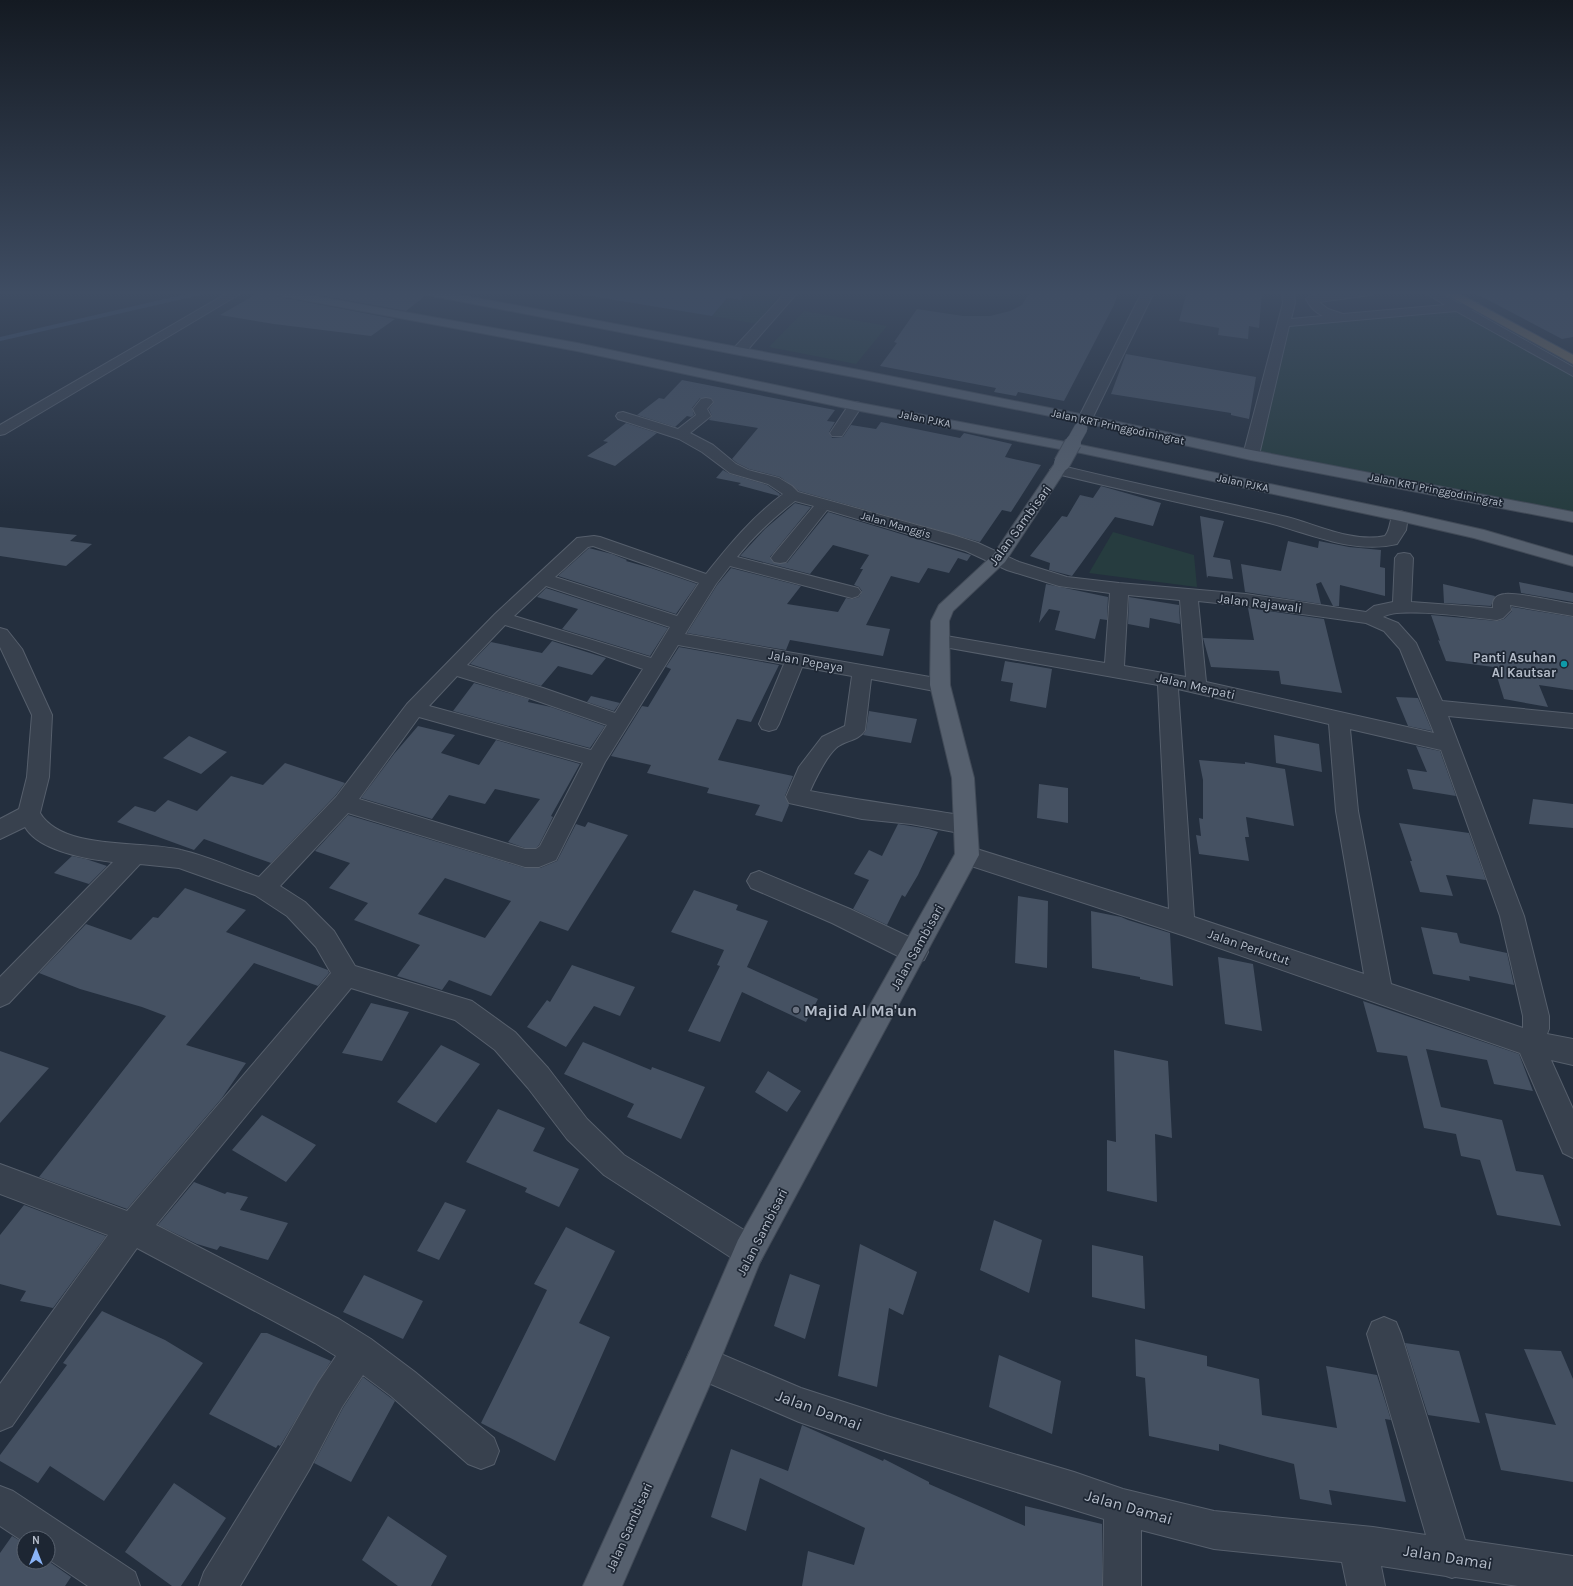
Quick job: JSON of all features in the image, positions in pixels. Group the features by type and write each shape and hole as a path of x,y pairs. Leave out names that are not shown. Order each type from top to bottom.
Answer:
{"main road":[{"name":"Jalan PJKA","path":"667,366 855,406 1074,447 1400,516 1478,534 1573,561"},
{"name":"Jalan KRT Pringgodiningrat","path":"810,366 1083,424 1573,517"},
{"name":"Jalan Sambisari","path":"602,1586 702,1363 749,1252 967,855 963,778 940,685 940,621 945,609 999,558 1060,467 1083,424"}],"street":[{"path":"0,431 111,366"},
{"path":"1083,424 1112,366"},
{"path":"1251,455 1264,406 1272,366"},
{"path":"1562,366 1573,372"},
{"path":"680,434 704,416 703,412 700,410 706,402"},
{"path":"837,434 855,406"},
{"path":"344,803 525,858 538,858 548,853 596,759 709,581 746,535 767,514 792,495 783,484 734,469 722,462 710,449 680,434 623,416"},
{"path":"1060,467 1150,492 1289,522 1368,543 1391,540 1398,530 1400,516"},
{"name":"Jalan Manggis","path":"792,495 947,539 999,558"},
{"path":"780,558 824,504"},
{"path":"263,888 344,803 414,709 501,618 583,542 588,541 631,554 709,581"},
{"name":"Jalan Rajawali","path":"999,558 1026,571 1065,582 1189,596 1246,600 1370,618 1390,627 1409,647 1435,708 1512,916 1536,1016 1536,1029 1530,1043"},
{"path":"1402,608 1404,558"},
{"path":"727,560 852,592"},
{"name":"Jalan Pepaya","path":"542,579 677,631 795,660 940,685"},
{"path":"1114,670 1119,589"},
{"path":"1189,596 1196,686"},
{"path":"1370,618 1378,611 1389,608 1497,614 1502,610 1501,602 1507,599 1573,610"},
{"path":"501,618 596,646 655,666"},
{"path":"0,634 12,649 42,715 38,777 29,814 38,829 51,837 72,845 180,859 263,888 296,909 325,939 346,975 463,1010 505,1041 538,1078 577,1129 614,1166 749,1252"},
{"name":"Jalan Merpati","path":"940,641 1168,680 1449,744"},
{"path":"769,724 795,660"},
{"path":"454,668 536,693 619,722"},
{"path":"862,671 855,730 829,742 807,773 797,797 862,810 965,825"},
{"path":"1168,680 1182,924"},
{"path":"1435,708 1573,721"},
{"path":"414,709 596,759"},
{"path":"1339,719 1348,811 1380,992"},
{"path":"0,830 29,814"},
{"path":"0,995 135,854"},
{"name":"Jalan Perkutut","path":"967,855 1182,924 1530,1043 1573,1052"},
{"path":"759,881 841,916 915,952"},
{"path":"0,1414 75,1306 132,1229 346,975"},
{"path":"1530,1043 1573,1143"},
{"path":"0,1179 132,1229 327,1331 360,1351 403,1384 481,1451"},
{"path":"1384,1334 1452,1558"},
{"path":"218,1586 296,1457 330,1395 360,1351"},
{"name":"Jalan Damai","path":"702,1363 799,1405 1123,1507 1214,1530 1357,1545 1452,1558 1570,1579"},
{"path":"0,1504 121,1586"},
{"path":"1122,1586 1123,1507"},
{"path":"1357,1545 1366,1586"}],"green space":[{"path":"1273,366 1562,366 1573,372 1573,517 1251,455"},
{"path":"1113,532 1194,555 1197,587 1089,573"}],"building":[{"path":"880,366 1082,366 1064,401 1018,392 1016,396 994,392 996,388"},
{"path":"1121,366 1194,366 1256,377 1249,419 1231,415 1231,413 1111,394"},
{"path":"682,380 835,410 827,421 835,422 829,432 832,438 843,437 851,425 876,429 881,422 960,438 964,433 1012,444 1005,457 1041,465 1011,512 1002,510 980,542 799,491 780,477 749,469 737,463 732,459 758,428 709,420 712,416 709,409 714,402 711,398 700,398 692,408 694,415 691,417 687,416 675,427 637,415 659,398 664,399"},
{"path":"626,423 657,433 615,466 587,456 608,442 603,441"},
{"path":"723,470 730,474 767,485 780,494 779,496 738,485 741,483 716,478"},
{"path":"1101,486 1161,503 1153,526 1115,517 1072,576 1049,570 1050,563 1030,556 1062,516 1067,517 1080,495 1093,498"},
{"path":"795,503 811,507 770,557 774,563 787,563 828,512 971,555 967,561 958,558 949,573 928,568 919,583 891,576 866,625 890,629 883,656 790,640 786,650 687,633 717,585 731,568 801,586 787,604 838,612 846,598 852,599 859,597 862,591 859,587 854,585 863,569 860,569 869,555 833,545 810,574 740,556 765,529"},
{"path":"1200,516 1224,521 1213,557 1230,560 1233,579 1208,576 1207,578"},
{"path":"0,527 77,535 70,541 92,544 66,566 0,556"},
{"path":"1288,541 1318,548 1319,541 1349,547 1381,550 1380,567 1385,568 1385,596 1340,585 1339,606 1333,606 1321,582 1316,584 1321,604 1245,592 1241,564 1281,571"},
{"path":"589,548 612,554 627,560 626,561 697,584 676,614 558,576"},
{"path":"1519,582 1573,593 1573,602 1521,593"},
{"path":"1046,584 1108,597 1107,620 1100,619 1095,639 1055,630 1060,611 1049,609 1039,623"},
{"path":"1443,584 1495,596 1491,606 1444,603"},
{"path":"546,588 668,628 650,656 562,629 578,609 537,597"},
{"path":"1129,597 1179,605 1180,624 1150,618 1149,628 1128,624"},
{"path":"1512,607 1573,617 1573,690 1539,685 1548,707 1504,699 1494,667 1446,661 1431,615 1497,621 1504,619 1512,611"},
{"path":"1248,608 1324,619 1342,693 1281,684 1279,671 1211,667 1203,638 1254,640"},
{"path":"552,641 606,658 592,675 558,666 541,686 470,664 491,642 542,653"},
{"path":"679,647 779,665 751,722 737,719 718,760 793,776 785,796 789,805 782,822 755,815 760,805 707,793 709,788 647,773 651,765 611,756 642,706 648,707 671,669 666,667"},
{"path":"1005,661 1052,669 1046,708 1010,701 1013,683 1001,681"},
{"path":"474,683 529,699 528,702 551,707 605,726 590,748 453,711"},
{"path":"591,696 620,703 614,711 587,702"},
{"path":"1396,697 1418,698 1432,731 1408,726"},
{"path":"869,711 917,719 911,743 863,735 866,730"},
{"path":"418,726 455,735 441,753 479,765 496,740 580,764 551,816 553,817 536,848 525,848 508,842 540,799 495,789 485,804 449,795 432,819 361,798 394,754"},
{"path":"1274,735 1319,744 1322,772 1276,763"},
{"path":"189,736 227,752 201,774 163,758"},
{"path":"1416,746 1440,751 1456,796 1413,789 1407,769 1427,772"},
{"path":"1199,760 1245,764 1245,762 1285,769 1294,826 1246,817 1249,837 1245,837 1249,861 1199,854 1196,835 1201,836 1199,818 1203,819 1203,780"},
{"path":"285,763 345,783 335,796 271,863 204,839 194,850 117,822 135,806 155,812 168,800 197,811 231,776 263,785"},
{"path":"1039,784 1068,788 1068,823 1037,818"},
{"path":"1533,799 1573,804 1573,828 1529,824"},
{"path":"348,815 525,868 540,868 557,861 576,824 585,827 588,822 628,835 568,931 540,921 491,996 449,980 442,990 397,976 420,945 354,920 368,903 329,888 350,863 315,851","holes":["445,878 511,901 485,938 418,914"]},
{"path":"1399,823 1469,833 1486,880 1446,875 1453,896 1420,892 1410,861 1412,861"},
{"path":"898,824 938,832 918,875 905,897 902,895 887,925 853,909 869,880 854,874 869,850 882,856"},
{"path":"72,856 107,866 89,884 54,873"},
{"path":"185,888 246,910 226,932 328,970 329,973 318,986 254,963 186,1045 246,1063 222,1098 127,1209 39,1177 166,1016 142,1007 80,989 39,973 86,924 131,940 153,917 158,918"},
{"path":"694,890 738,905 736,910 768,921 747,967 818,999 806,1022 742,992 720,1042 688,1031 720,966 717,965 724,950 671,932"},
{"path":"1018,896 1048,901 1047,968 1015,963"},
{"path":"1091,911 1121,917 1170,933 1173,986 1140,979 1140,977 1092,968"},
{"path":"1421,927 1457,933 1460,943 1507,953 1514,985 1469,976 1470,981 1433,974"},
{"path":"1218,957 1253,964 1262,1031 1225,1024"},
{"path":"572,965 635,987 620,1016 594,1006 566,1047 527,1027 547,1000 550,1002"},
{"path":"1363,1001 1519,1054 1533,1091 1494,1084 1487,1060 1426,1049 1441,1107 1502,1120 1516,1171 1543,1175 1561,1226 1497,1215 1480,1160 1461,1156 1456,1134 1424,1128 1407,1056 1377,1052"},
{"path":"371,1003 409,1012 382,1061 342,1053"},
{"path":"583,1042 651,1070 652,1067 705,1087 681,1139 627,1117 634,1104 564,1074"},
{"path":"441,1045 480,1064 436,1123 397,1102"},
{"path":"1114,1050 1168,1061 1172,1138 1155,1134 1157,1202 1107,1191 1107,1140 1116,1142"},
{"path":"0,1051 49,1068 0,1123"},
{"path":"768,1071 801,1091 787,1112 755,1092"},
{"path":"498,1109 545,1128 533,1151 579,1169 559,1207 525,1192 527,1188 466,1162"},
{"path":"262,1115 316,1145 286,1182 232,1150"},
{"path":"194,1182 225,1194 227,1192 248,1197 240,1210 288,1223 268,1260 220,1246 217,1250 197,1244 158,1225"},
{"path":"445,1202 466,1210 439,1260 417,1251"},
{"path":"24,1205 106,1236 53,1308 20,1301 26,1291 0,1284 0,1235"},
{"path":"994,1220 1042,1240 1029,1293 980,1270"},
{"path":"566,1227 615,1251 579,1323 610,1337 555,1461 481,1423 547,1290 534,1284"},
{"path":"860,1244 917,1272 903,1315 889,1308 877,1387 838,1376"},
{"path":"1092,1245 1143,1256 1145,1309 1092,1297"},
{"path":"790,1274 820,1285 805,1339 774,1326"},
{"path":"364,1275 423,1301 403,1339 343,1312"},
{"path":"102,1311 165,1340 203,1363 104,1501 50,1466 38,1483 0,1461 0,1455 67,1365 63,1363"},
{"path":"261,1333 267,1333 331,1361 280,1446 278,1445 276,1448 209,1414"},
{"path":"1135,1339 1207,1356 1207,1366 1259,1379 1262,1415 1337,1428 1326,1366 1377,1375 1391,1420 1385,1419 1406,1502 1329,1490 1332,1505 1300,1499 1294,1464 1219,1444 1219,1451 1149,1436 1145,1378 1136,1376"},
{"path":"1405,1343 1459,1351 1480,1423 1428,1415"},
{"path":"1524,1349 1561,1351 1573,1379 1573,1482 1501,1470 1485,1413 1556,1425"},
{"path":"999,1355 1061,1381 1052,1434 989,1407"},
{"path":"363,1377 395,1401 351,1482 314,1463 343,1408"},
{"path":"802,1425 883,1461 884,1459 929,1482 929,1484 1025,1526 1025,1506 1102,1524 1102,1586 802,1586 808,1551 854,1565 865,1528 760,1478 746,1531 711,1517 731,1449 788,1471"},
{"path":"174,1483 226,1518 181,1586 172,1586 125,1552"},
{"path":"388,1516 447,1556 431,1586 398,1586 362,1560"},
{"path":"12,1536 16,1538 16,1570 56,1570 56,1567 71,1577 65,1586 0,1586 0,1553"}],"place":[{"name":"Panti Asuhan Al Kautsar","path":"1564,664"},
{"name":"Majid Al Ma'un","path":"796,1010"}]}
